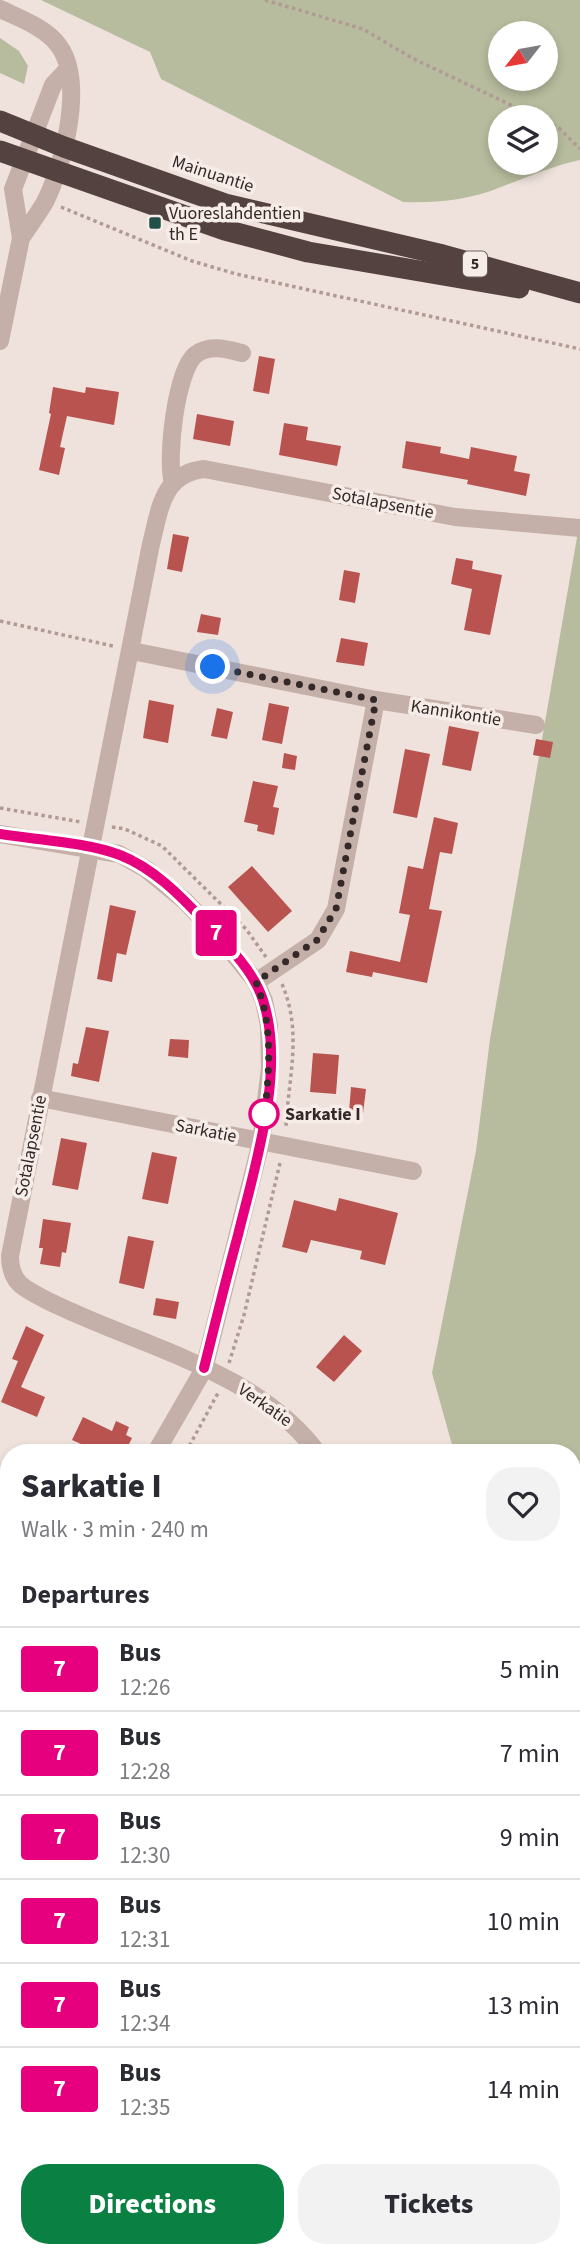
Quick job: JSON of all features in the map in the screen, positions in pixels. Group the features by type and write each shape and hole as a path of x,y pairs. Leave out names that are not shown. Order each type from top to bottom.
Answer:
{"highway":[{"name":"Mainuantie","path":"0,121 64,147 225,204 443,255 580,293"},
{"name":"5","path":"0,151 225,230 308,252 580,298"}],"street":[{"path":"0,9 50,36 66,58 74,93 64,147 45,201 21,238"},
{"path":"0,341 21,238 13,189 53,85 67,70"},
{"path":"180,477 170,453 185,368 195,355 206,349 242,353"},
{"name":"Sotalapsentie","path":"204,1368 53,1303 23,1287 10,1270 10,1256 40,1098 132,651 151,544 163,499 180,477 204,469 455,517 580,528"},
{"name":"Kannikontie","path":"132,651 376,700 536,725"},
{"path":"256,982 317,940 336,909 376,700"},
{"path":"0,834 119,855 146,869 186,901 256,982 269,1026 270,1068 261,1142 204,1368 161,1444"},
{"name":"Sarkatie","path":"40,1098 413,1171"},
{"name":"Verkatie","path":"204,1368 281,1413 310,1444"}],"path":[{"path":"265,0 363,29 412,58 511,105"},
{"path":"558,128 580,149"},
{"path":"45,201 192,261 236,274 580,349"},
{"path":"0,621 132,651"},
{"path":"0,807 125,829 162,846 246,929 276,969 289,1001 295,1033 285,1145 244,1315 224,1378 190,1444"}],"green space":[{"path":"41,0 580,0 580,160 558,167 558,105 488,105 488,175 533,175 465,198 403,202 161,79 150,52"},
{"path":"0,38 19,51 28,66 24,84 0,73"},
{"path":"580,520 580,1444 452,1444 432,1373 476,1151 490,1039"}],"building":[{"path":"259,356 275,359 269,394 253,391"},
{"path":"53,387 85,393 86,387 119,392 114,425 67,416 60,447 65,448 59,475 39,470 51,414"},
{"path":"197,414 234,421 230,446 193,439"},
{"path":"284,423 308,427 306,440 341,446 337,466 279,455"},
{"path":"406,441 441,447 440,453 469,459 471,447 517,456 514,471 530,474 526,496 467,484 468,480 402,468"},
{"path":"173,534 189,537 182,572 167,569"},
{"path":"456,558 473,561 472,569 502,575 490,635 464,630 472,589 451,584"},
{"path":"344,570 360,573 355,603 339,600"},
{"path":"201,614 221,618 218,635 197,632"},
{"path":"341,638 368,643 364,666 336,662"},
{"path":"149,700 174,705 168,743 143,738"},
{"path":"269,703 289,707 282,744 262,740"},
{"path":"217,708 233,712 227,739 211,736"},
{"path":"449,726 479,732 471,771 442,765"},
{"path":"536,739 553,742 550,758 533,755"},
{"path":"405,749 430,754 417,818 393,813"},
{"path":"284,753 297,756 295,770 282,768"},
{"path":"253,781 278,786 273,807 279,808 274,835 257,831 258,825 244,822"},
{"path":"434,817 458,823 452,854 440,852 429,909 442,911 427,983 373,972 372,977 346,972 350,951 400,962 410,915 399,913 408,866 423,869"},
{"path":"252,866 292,911 268,932 228,887"},
{"path":"110,905 136,911 126,955 117,953 112,982 97,979"},
{"path":"86,1027 109,1031 99,1082 71,1076 73,1063 78,1064"},
{"path":"170,1039 189,1040 188,1058 168,1056"},
{"path":"313,1053 339,1055 336,1094 310,1092"},
{"path":"351,1087 366,1089 363,1113 349,1112"},
{"path":"61,1138 87,1143 78,1190 52,1185"},
{"path":"152,1152 177,1157 168,1204 142,1199"},
{"path":"339,1198 398,1213 385,1265 360,1259 362,1251 311,1240 307,1253 282,1247 294,1200 336,1211"},
{"path":"43,1219 71,1223 66,1253 62,1252 60,1267 40,1264"},
{"path":"128,1236 154,1241 144,1289 119,1283"},
{"path":"156,1298 179,1302 176,1319 153,1315"},
{"path":"26,1326 44,1335 21,1387 45,1397 37,1417 1,1402 18,1361 12,1359"},
{"path":"344,1335 362,1351 334,1382 316,1367"},
{"path":"83,1417 112,1431 116,1421 129,1427 126,1435 132,1438 129,1444 81,1444 72,1440"}],"bus line":[{"name":"7","path":"0,834 119,855 146,869 186,901 224,942 256,982 264,1001 269,1026 270,1068 261,1142 204,1368"}],"place":[{"name":"Vuoreslahdentien th E","path":"155,223"},
{"name":"Sarkatie I","path":"264,1114"}],"route":[{"path":"213,667 376,700 336,909 328,926 305,951 256,982 264,1001 269,1026 270,1068 264,1121 264,1114"}]}
